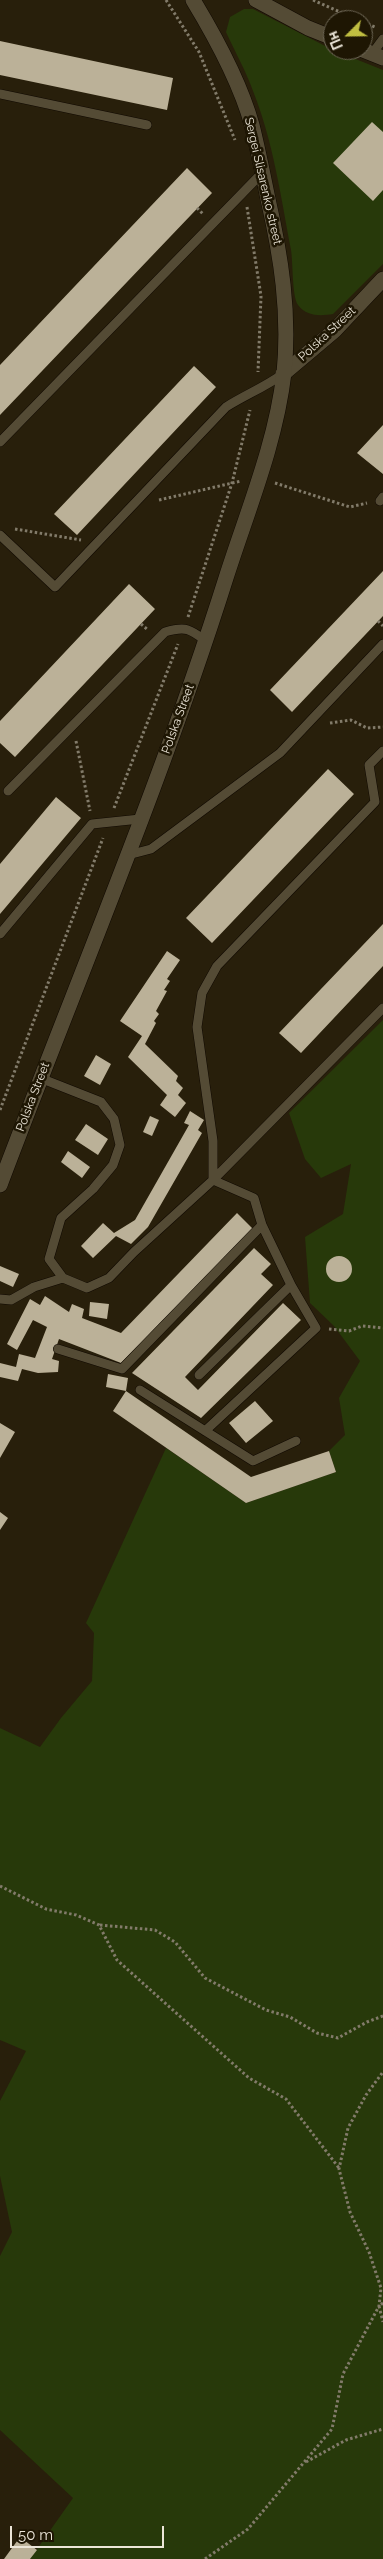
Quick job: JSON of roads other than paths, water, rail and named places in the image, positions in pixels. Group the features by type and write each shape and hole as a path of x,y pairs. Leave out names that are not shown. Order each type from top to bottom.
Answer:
{"street":[{"name":"Sergei Slisarenko street","path":"193,0 234,77 251,122 278,243 284,281 286,320 284,374"},
{"path":"256,0 323,34"},
{"name":"Polska Street","path":"0,1185 128,855 206,641 273,432 284,374 334,331 383,279"}],"lane":[{"path":"373,54 383,39"},
{"path":"0,94 147,125"},
{"path":"0,442 262,172"},
{"path":"0,535 55,587 226,407 284,374"},
{"path":"8,791 165,632 184,628 190,629 206,641"},
{"path":"128,855 150,849 280,753 383,644"},
{"path":"214,1180 213,1141 197,1027 202,993 217,966 374,802 369,765 383,751"},
{"path":"0,934 92,824 140,819"},
{"path":"40,1078 101,1102 114,1119 120,1145 113,1165 93,1189 62,1218 49,1259 64,1278 87,1288 109,1278 134,1252 214,1180 383,1008"},
{"path":"205,1432 316,1328 291,1285 262,1225 254,1198 214,1180"},
{"path":"58,1349 122,1369 262,1225"},
{"path":"0,1299 12,1300 34,1288 64,1278"},
{"path":"199,1375 291,1285"},
{"path":"140,1390 253,1461 296,1441"}]}
